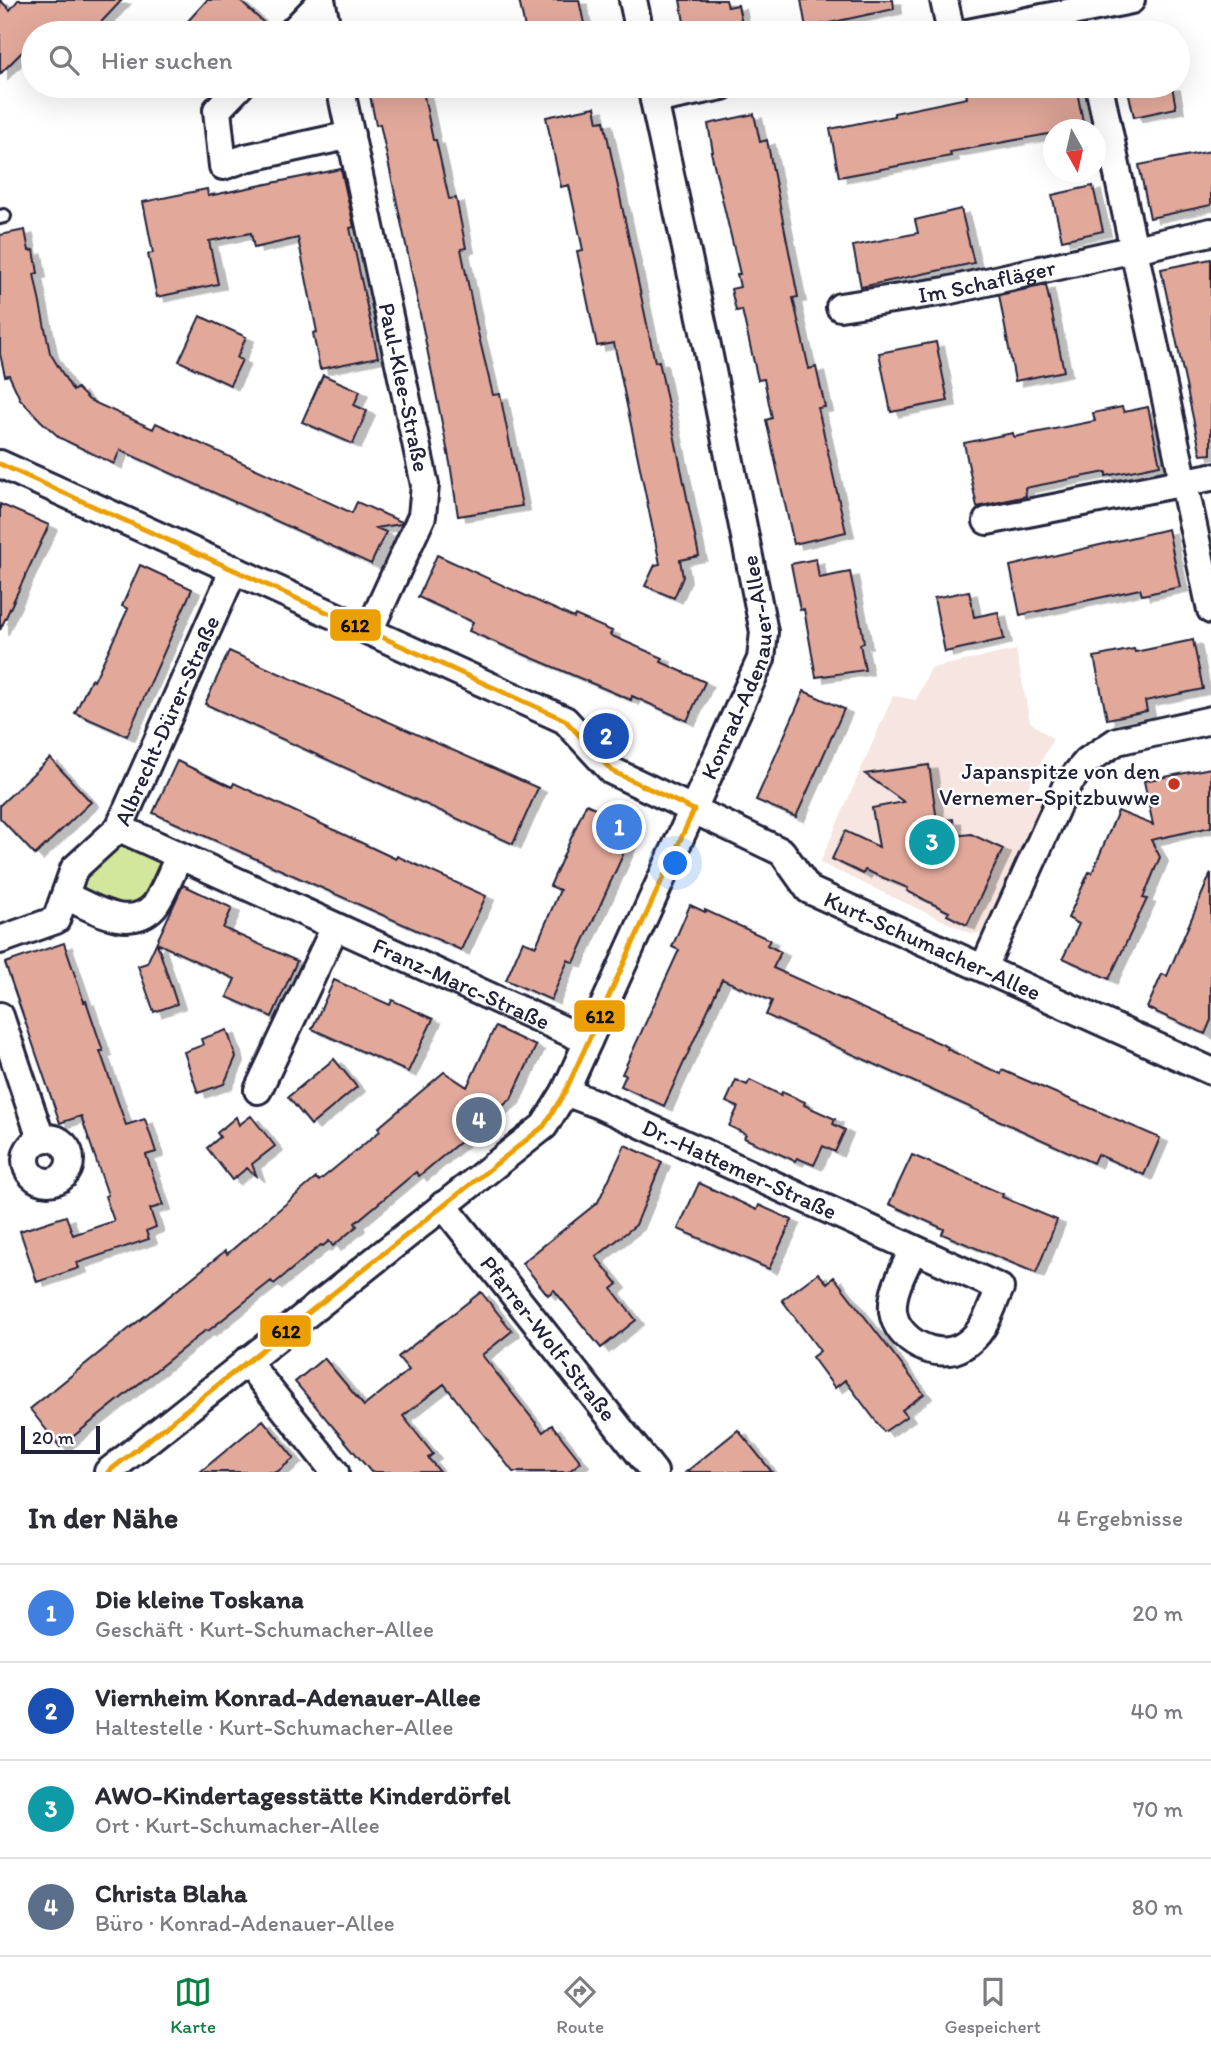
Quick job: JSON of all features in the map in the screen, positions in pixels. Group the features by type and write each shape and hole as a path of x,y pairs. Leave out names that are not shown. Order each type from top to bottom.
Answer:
{"street":[{"path":"633,0 637,21"},
{"path":"944,0 948,21"},
{"path":"1088,21 1131,0"},
{"path":"302,21 321,1"},
{"path":"321,1 325,21"},
{"path":"228,98 217,110 223,166 246,158 351,135"},
{"name":"Paul-Klee-Straße","path":"343,98 425,485 422,516 369,631"},
{"name":"Konrad-Adenauer-Allee","path":"108,1472 544,1126 565,1092 761,659 764,632 705,336 653,98"},
{"path":"1102,98 1211,610"},
{"name":"Im Schafläger","path":"840,307 946,291 1211,232"},
{"name":"Kurt-Schumacher-Allee","path":"0,464 565,719 612,771 782,852 809,890 1209,1066"},
{"path":"987,521 1211,477"},
{"name":"Albrecht-Dürer-Straße","path":"0,940 55,920 74,869 119,828 234,569"},
{"path":"984,967 1066,786 1087,761 1117,741 1211,720"},
{"name":"Franz-Marc-Straße","path":"119,828 587,1041"},
{"path":"66,896 112,917 134,918 153,907 179,856"},
{"path":"258,1090 335,927"},
{"path":"0,1016 41,1139"},
{"name":"Dr.-Hattemer-Straße","path":"565,1092 694,1147 913,1250"},
{"name":"Pfarrer-Wolf-Straße","path":"443,1205 654,1472"},
{"path":"246,1362 335,1472"}],"shaded area":[{"path":"1016,650 1030,722 1053,739 1027,789 1045,798 987,929 972,934 820,863 893,696 916,700 931,668"}],"green space":[{"path":"123,843 162,860 143,902 119,912 78,895 86,875"}],"building":[{"path":"0,0 10,10 18,0 122,0 102,21 21,21 21,53 0,74"},
{"path":"207,0 239,0 262,21 188,21"},
{"path":"519,0 579,0 583,21 523,21"},
{"path":"680,0 726,0 728,7 738,5 741,21 684,21"},
{"path":"801,0 893,0 894,9 838,21 805,21"},
{"path":"370,98 424,98 449,199 456,198 466,248 461,249 478,333 493,395 500,394 522,506 458,516 409,259 380,124 376,125"},
{"path":"967,98 1078,98 1082,119 1043,119 1043,135 950,152 951,156 839,177 830,129 894,116 894,113"},
{"path":"1130,98 1174,98 1176,108 1134,117"},
{"path":"595,107 598,122 604,121 655,362 659,361 699,556 680,560 683,577 674,598 645,586 655,565 660,564 614,343 597,346 577,251 583,250 569,185 561,187 546,117"},
{"path":"754,114 760,142 767,140 798,297 793,298 809,369 816,367 825,407 818,408 846,532 794,544 766,420 772,418 764,379 758,380 742,310 736,311 731,289 740,287 737,274 740,274 711,152 708,124"},
{"path":"1211,151 1211,205 1150,218 1139,165"},
{"path":"341,169 354,227 350,228 378,357 320,369 313,333 317,332 298,238 254,248 251,233 209,241 218,284 157,297 148,254 153,253 143,202 207,189 208,196"},
{"path":"1093,186 1103,231 1062,240 1052,195"},
{"path":"961,209 974,263 861,287 853,246 918,233 915,220"},
{"path":"25,230 29,251 34,250 38,273 34,274 50,353 73,391 77,388 89,400 153,429 156,423 352,513 357,502 402,522 376,528 386,532 371,564 120,450 114,464 60,438 41,421 20,399 9,375 5,376 0,354 0,235"},
{"path":"1211,259 1211,454 1201,455 1161,269"},
{"path":"1046,285 1064,371 1015,381 999,295"},
{"path":"200,316 246,337 237,358 242,360 230,385 179,361"},
{"path":"936,342 948,401 891,412 879,353"},
{"path":"323,375 360,391 354,405 367,411 353,444 302,422"},
{"path":"1122,407 1124,412 1148,407 1160,465 1106,476 1106,472 1025,488 1026,496 977,507 964,443 1013,433 1014,437 1095,421 1093,413"},
{"path":"0,504 49,525 0,630"},
{"path":"1168,529 1180,587 1142,595 1140,589 1020,615 1010,566"},
{"path":"437,555 574,618 575,615 612,631 610,635 663,658 661,662 705,682 687,721 632,696 631,700 469,631 473,622 418,597"},
{"path":"816,559 819,578 850,572 864,643 860,644 865,670 816,677 804,609 800,610 791,564"},
{"path":"140,565 192,589 127,736 75,713 91,679 94,681 128,609 122,606"},
{"path":"969,591 974,617 998,612 1004,639 945,652 934,598"},
{"path":"1193,640 1203,689 1145,701 1147,711 1107,719 1094,657"},
{"path":"229,651 538,788 513,844 205,704"},
{"path":"804,691 844,709 796,817 756,800"},
{"path":"50,758 91,802 35,855 0,818 0,805"},
{"path":"177,761 232,787 234,783 396,859 397,856 486,896 461,950 153,813"},
{"path":"929,765 937,821 953,819 955,836 971,834 1003,849 967,925 947,915 949,912 907,891 908,888 865,870 863,874 832,859 845,831 879,847 872,808 904,802 865,774"},
{"path":"1211,768 1211,827 1151,840 1160,857 1143,898 1147,899 1109,979 1063,958 1079,924 1068,918 1089,872 1092,873 1118,811 1153,825 1144,781"},
{"path":"586,804 636,826 574,963 568,960 551,1000 506,980 523,941 536,946 560,890 550,886"},
{"path":"1211,873 1211,1020 1205,1034 1147,1008 1162,974 1167,976"},
{"path":"183,885 232,908 223,928 297,961 272,1017 227,997 235,979 157,943 177,1004 154,1012 138,966 147,963"},
{"path":"690,905 770,940 767,945 781,952 773,968 948,1047 947,1049 1001,1074 1002,1070 1160,1138 1144,1175 1097,1154 1093,1163 766,1015 772,1001 722,979 664,1106 621,1086 626,1075 622,1074 679,950 672,947"},
{"path":"64,943 84,1002 86,1001 126,1125 145,1119 156,1152 146,1155 163,1205 150,1209 156,1227 146,1231 149,1239 77,1263 79,1268 37,1282 20,1231 66,1216 73,1235 114,1221 81,1116 60,1123 5,963"},
{"path":"334,980 390,1005 392,1000 433,1019 408,1072 312,1029"},
{"path":"495,1027 536,1046 511,1099 419,1176 416,1172 355,1223 357,1226 333,1246 329,1241 321,1245 274,1284 271,1281 60,1447 30,1409 225,1251 227,1254 316,1178 319,1181 380,1131 378,1128 444,1072 467,1087"},
{"path":"227,1030 236,1057 224,1084 198,1093 184,1052 203,1045 201,1039"},
{"path":"334,1059 357,1087 311,1125 288,1097"},
{"path":"736,1080 747,1085 750,1080 781,1095 782,1092 835,1119 833,1124 845,1130 835,1152 823,1146 814,1165 797,1158 795,1161 744,1138 746,1134 729,1126 738,1107 726,1102"},
{"path":"251,1116 275,1146 252,1164 257,1177 247,1168 232,1180 207,1148 220,1137 217,1133 236,1117 239,1125"},
{"path":"625,1145 662,1162 636,1225 596,1257 618,1284 612,1289 636,1320 601,1348 554,1290 548,1295 522,1263 598,1202"},
{"path":"912,1155 1057,1220 1036,1273 942,1234 944,1229 889,1204"},
{"path":"699,1183 757,1210 759,1205 792,1220 769,1269 678,1229"},
{"path":"818,1273 827,1283 834,1277 924,1394 902,1410 907,1416 884,1432 845,1380 835,1388 812,1357 820,1351 782,1300"},
{"path":"481,1292 512,1331 482,1355 543,1432 552,1425 581,1462 568,1472 513,1472 444,1384 403,1416 433,1454 428,1458 440,1472 371,1472 295,1382 324,1358 364,1406 409,1370 398,1357"},
{"path":"263,1420 294,1458 277,1472 200,1472"},
{"path":"738,1430 772,1472 686,1472"}],"transit line":[{"name":"612","path":"0,464 565,720 612,771 694,810"},
{"name":"612","path":"108,1472 544,1126 565,1092 694,810"}],"place":[{"name":"Viernheim Konrad-Adenauer-Allee","path":"606,736"},
{"name":"Japanspitze von den Vernemer-Spitzbuwwe","path":"1174,784"},
{"name":"Die kleine Toskana","path":"619,827"},
{"name":"AWO-Kindertagesstätte Kinderdörfel","path":"932,842"},
{"name":"Christa Blaha","path":"479,1120"}]}
